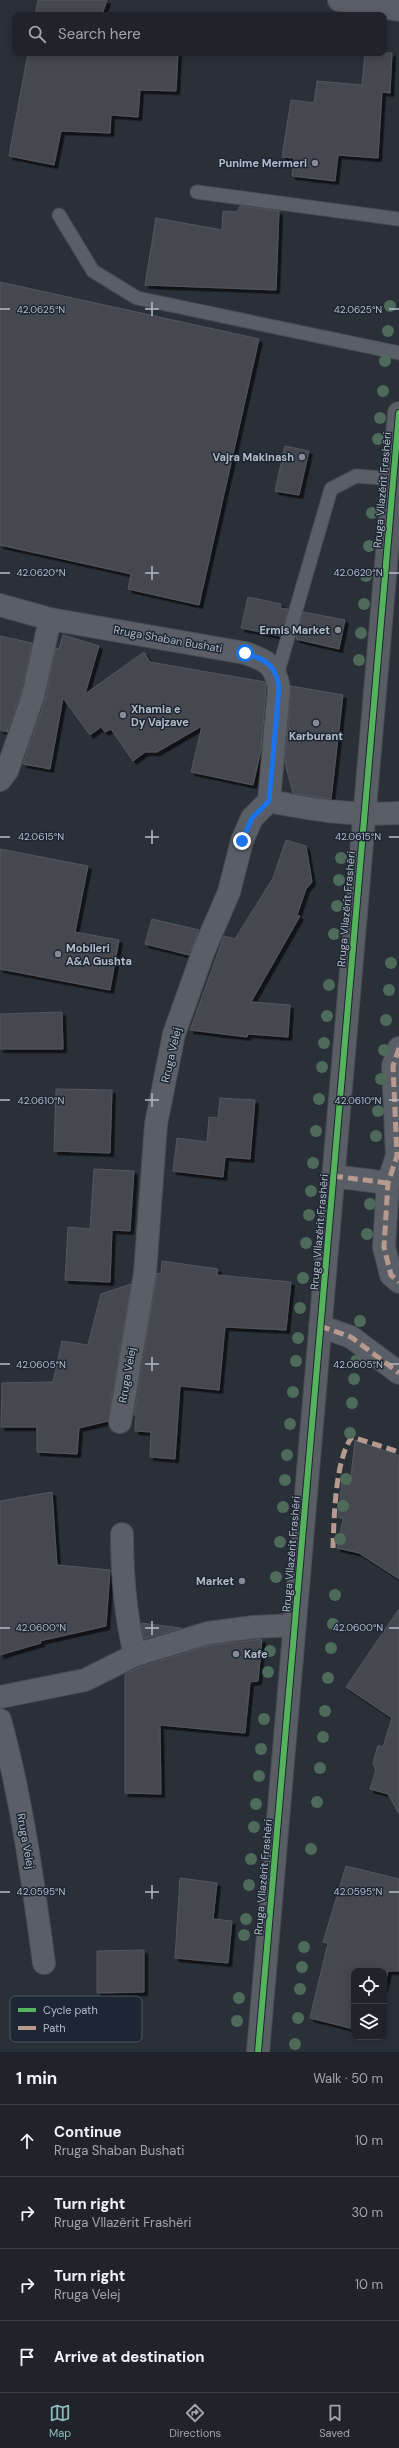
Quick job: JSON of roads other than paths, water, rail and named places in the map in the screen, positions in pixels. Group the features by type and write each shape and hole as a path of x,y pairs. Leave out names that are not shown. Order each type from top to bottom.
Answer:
{"main road":[{"name":"Rruga Vllazërit Frashëri","path":"258,2052 399,413"}],"street":[{"path":"340,0 399,10"},
{"name":"Rruga Shaban Bushati","path":"0,605 50,619 245,653 266,660 277,675"},
{"path":"0,780 7,771 33,696 50,619"},
{"name":"Rruga Vllazërit Frashëri","path":"269,801 279,688 277,675"},
{"path":"269,801 315,810 364,816 399,813"},
{"name":"Rruga Velej","path":"120,1422 145,1273 156,1124 174,1034 204,950 229,892 242,841 252,818 269,801"},
{"path":"399,1048 393,1066 398,1156 388,1183 384,1247 391,1276 399,1282"},
{"name":"Rruga Vllazërit Frashëri","path":"333,1176 388,1183"},
{"path":"320,1326 351,1337 399,1373"},
{"path":"122,1534 122,1586 128,1626 135,1655"},
{"path":"0,1697 85,1680 135,1655 208,1633 254,1627 294,1625"},
{"name":"Rruga Velej","path":"0,1720 19,1802 33,1884 44,1963"}],"lane":[{"path":"197,192 399,218"},
{"path":"59,215 93,270 137,298 399,353"},
{"name":"Rruga Vllazërit Frashëri","path":"277,675 331,490 356,476 394,479"}],"place":[{"name":"Punime Mermeri","path":"315,163"},
{"name":"Vajra Makinash","path":"302,457"},
{"name":"Ermis Market","path":"338,630"},
{"name":"Xhamia e Dy Vajzave","path":"123,715"},
{"name":"Karburant","path":"316,723"},
{"name":"Mobileri A&A Gushta","path":"58,954"},
{"name":"Market","path":"242,1581"},
{"name":"Kafe","path":"236,1654"}]}
